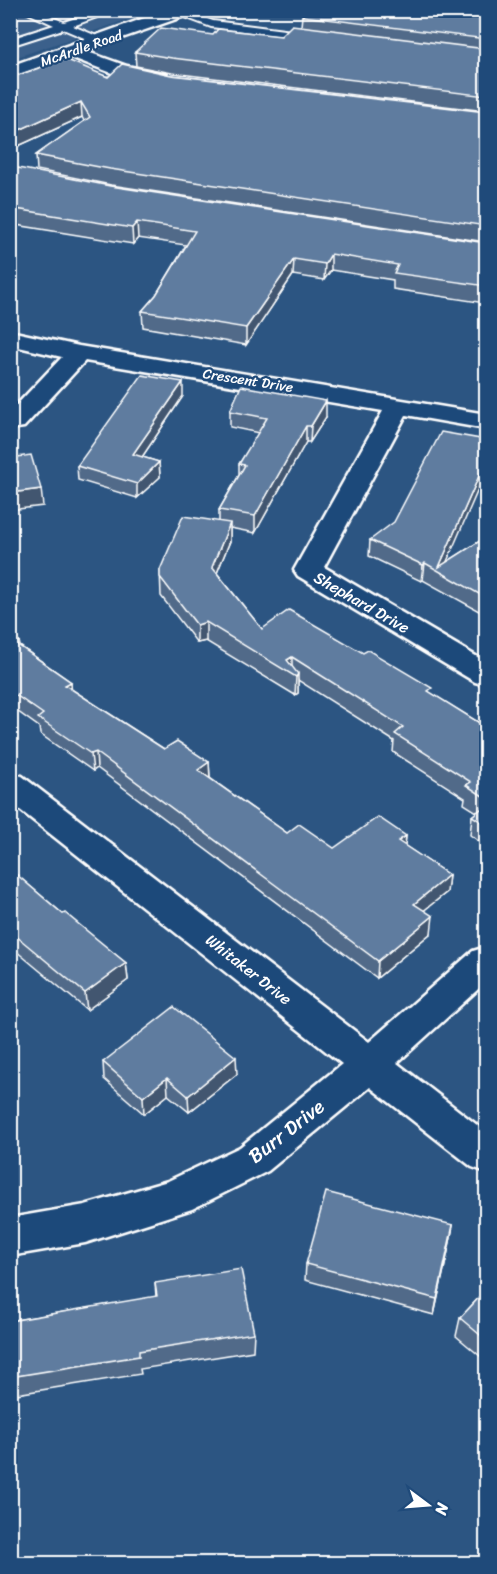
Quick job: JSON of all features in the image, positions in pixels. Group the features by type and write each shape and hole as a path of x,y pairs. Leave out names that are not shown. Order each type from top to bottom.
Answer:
{"street":[{"name":"McArdle Road","path":"10,72 182,12"},
{"path":"71,51 123,71 172,81"},
{"name":"Crescent Drive","path":"10,338 80,353 486,421"},
{"path":"15,422 80,353"},
{"name":"Shephard Drive","path":"399,405 308,570 486,675"},
{"name":"Whitaker Drive","path":"10,784 486,1155"},
{"name":"Burr Drive","path":"10,1237 85,1224 177,1196 254,1159 370,1064 486,960"}],"lane":[{"path":"10,43 111,10"},
{"path":"182,12 211,24 314,37"},
{"path":"23,14 64,26 100,41"},
{"path":"23,14 49,31"}],"shaded area":[{"path":"11,10 153,11 11,59"}],"building":[{"path":"307,10 486,10 486,39 302,16"},
{"path":"292,25 486,49 486,96 135,52 161,28 213,35 218,29 281,36"},
{"path":"65,59 108,77 122,64 171,75 486,112 486,226 110,169 36,155 90,117 81,102 15,132 10,130 10,78"},
{"path":"18,168 110,186 486,243 486,286 394,273 398,265 331,254 325,264 294,259 246,328 142,311 156,295 195,231 137,222 132,228 10,208 10,173"},
{"path":"142,375 183,382 133,454 159,462 137,484 77,466"},
{"path":"241,386 326,401 311,426 306,426 255,516 219,510 245,465 239,464 267,418 230,411"},
{"path":"441,432 486,440 486,460 439,567 486,537 486,598 425,563 423,565 370,540 394,522"},
{"path":"31,455 41,489 10,493 10,458"},
{"path":"183,516 230,523 212,567 262,629 289,610 363,653 368,650 432,688 428,691 486,727 486,798 466,785 471,782 395,734 403,727 292,657 287,660 298,674 296,677 206,622 197,625 160,577 160,570"},
{"path":"10,635 19,641 15,643 71,682 65,685 164,749 177,741 209,762 198,770 287,833 299,824 334,848 378,817 406,836 398,841 449,875 414,904 433,916 378,961 96,752 91,754 38,718 43,714 10,691"},
{"path":"486,805 486,825 472,816"},
{"path":"10,869 126,963 85,993 10,931"},
{"path":"174,1007 236,1057 188,1096 167,1078 143,1097 103,1062"},
{"path":"326,1192 453,1225 437,1299 306,1264"},
{"path":"241,1269 254,1333 139,1351 139,1356 10,1377 10,1321 157,1296 155,1283"},
{"path":"486,1290 486,1340 460,1318"}]}
